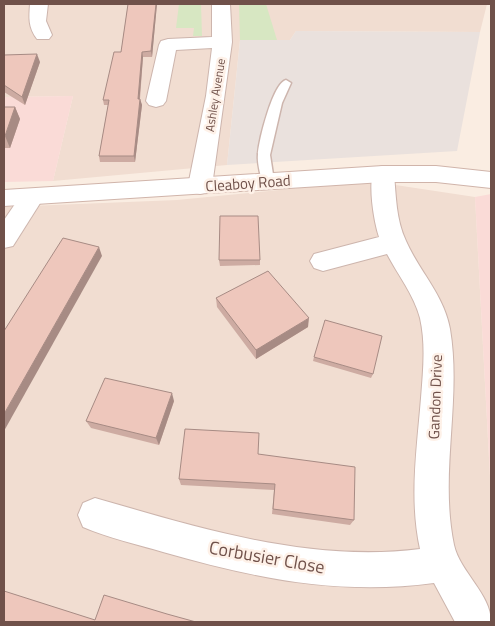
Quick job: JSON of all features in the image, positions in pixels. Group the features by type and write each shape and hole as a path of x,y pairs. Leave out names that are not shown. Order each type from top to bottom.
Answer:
{"street":[{"path":"39,4 37,21 43,35"},
{"name":"Ashley Avenue","path":"200,186 218,91 223,42 221,4"},
{"path":"156,102 167,46 223,42"},
{"name":"Cleaboy Road","path":"4,198 383,174 436,174 491,180"},
{"name":"Gandon Drive","path":"383,174 386,219 394,243 427,298 436,329 432,510 434,534 443,564 476,622"},
{"path":"4,238 32,197"},
{"path":"323,261 394,243"},
{"name":"Corbusier Close","path":"95,515 218,550 287,564 317,568 389,571 443,564"}],"lane":[{"path":"268,181 264,155 276,103 286,84"}],"shaded area":[{"path":"4,4 487,4 480,32 296,31 290,40 240,40 227,165 53,181 73,96 4,97"},
{"path":"296,31 480,32 457,151 227,165 240,40 290,40"},
{"path":"73,96 53,181 4,182 4,97"},
{"path":"369,181 475,197 491,495 491,622 4,622 4,207 177,200"},
{"path":"491,194 491,495 475,197"}],"green space":[{"path":"179,4 201,4 202,36 193,36 194,28 176,28"},
{"path":"239,4 266,4 277,40 240,40"}],"building":[{"path":"128,4 156,4 151,51 142,52 138,99 140,99 134,156 99,156 109,100 103,100 114,52 121,52"},
{"path":"37,54 22,97 4,85 4,55"},
{"path":"4,107 15,107 5,136 4,136"},
{"path":"220,216 258,216 260,260 219,260"},
{"path":"63,238 99,247 4,414 4,331"},
{"path":"268,271 309,318 256,350 216,298"},
{"path":"325,320 382,336 373,374 314,357"},
{"path":"105,378 172,393 156,438 86,421"},
{"path":"185,429 259,433 258,454 355,467 354,520 273,509 275,484 179,479"},
{"path":"4,591 95,620 104,595 196,622 4,622"}]}
